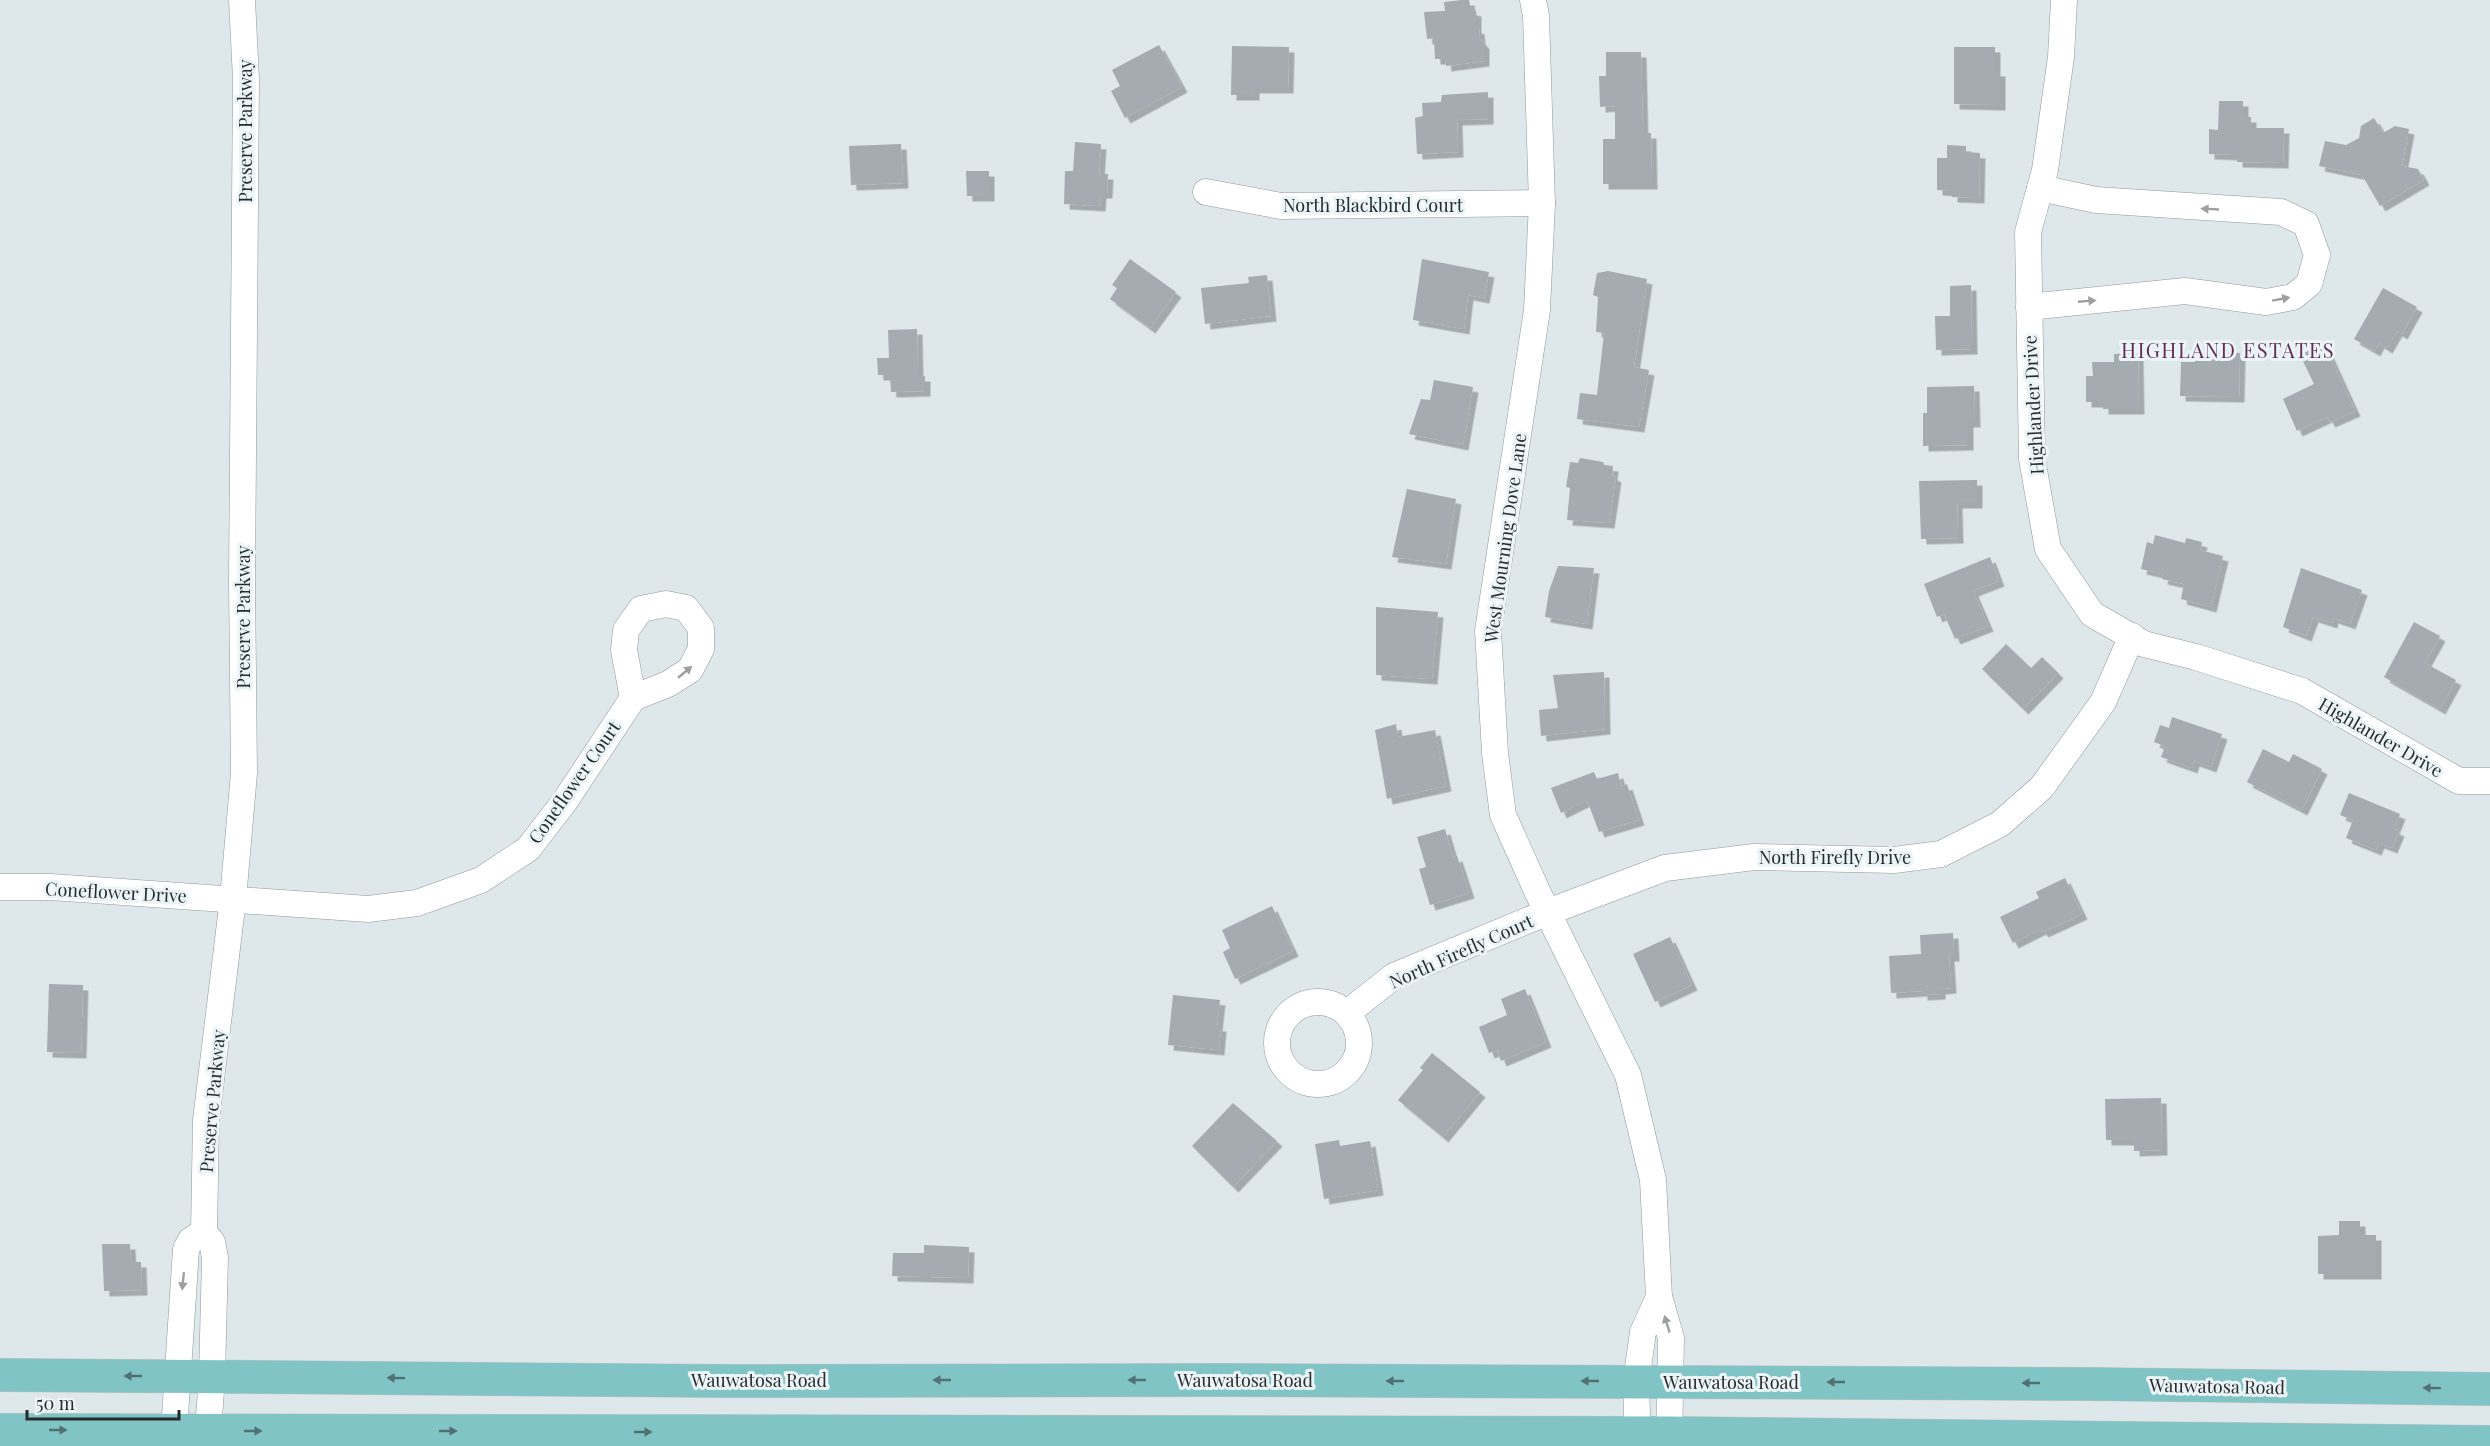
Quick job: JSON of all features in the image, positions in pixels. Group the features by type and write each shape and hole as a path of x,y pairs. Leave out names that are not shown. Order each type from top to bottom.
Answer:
{"main road":[{"name":"Wauwatosa Road","path":"0,1375 728,1381 1670,1382 2490,1389"},
{"path":"0,1430 173,1438 2490,1442"}],"street":[{"name":"Preserve Parkway","path":"209,1438 215,1257 212,1242 204,1232 206,1120 233,899 243,773 242,580 246,79 242,0"},
{"name":"West Mourning Dove Lane","path":"1533,0 1536,16 1542,203 1537,310 1488,631 1495,753 1503,815 1628,1075 1653,1180 1659,1297"},
{"name":"Highlander Drive","path":"2064,0 2061,57 2045,170 2028,232 2032,459 2048,549 2092,614 2144,644 2196,657 2302,691 2459,781 2490,781"},
{"path":"2029,307 2185,291 2266,302 2284,299 2293,297 2309,284 2317,255 2306,224 2281,212 2096,200 2040,188"},
{"name":"North Blackbird Court","path":"1206,192 1281,206 1542,203"},
{"name":"North Firefly Drive","path":"1548,912 1665,868 1754,857 1894,860 1941,854 2000,824 2042,787 2103,702 2132,636"},
{"name":"Coneflower Court","path":"233,899 368,909 417,903 481,880 528,849 565,801 633,698"},
{"name":"Coneflower Drive","path":"0,887 51,886 233,899"},
{"name":"North Firefly Court","path":"1347,1013 1394,976 1548,912"},
{"path":"173,1438 186,1249 190,1240 204,1232"},
{"path":"1653,1440 1636,1382 1643,1332 1659,1297"},
{"path":"1653,1440 1670,1382 1671,1338 1659,1297"}],"building":[{"path":"1469,0 1471,10 1476,11 1476,28 1479,29 1480,39 1484,44 1484,61 1446,66 1445,59 1435,59 1434,38 1427,39 1424,12 1445,11 1444,2"},
{"path":"1159,45 1182,87 1125,118 1111,91 1120,86 1112,70"},
{"path":"1232,46 1289,47 1288,88 1254,88 1254,95 1231,95"},
{"path":"1954,47 1995,47 1995,71 2000,71 2000,105 1954,104"},
{"path":"1606,52 1641,52 1643,133 1651,133 1652,184 1603,184 1603,139 1615,139 1615,106 1600,107 1599,76 1606,76"},
{"path":"1488,92 1488,119 1457,120 1458,152 1417,154 1415,118 1423,116 1422,103 1441,102 1442,95"},
{"path":"2219,101 2243,101 2243,117 2251,117 2251,128 2284,128 2283,163 2237,162 2237,155 2209,154 2209,129 2218,130"},
{"path":"2374,118 2383,133 2395,126 2409,129 2402,166 2418,169 2424,180 2380,206 2362,175 2319,166 2325,141 2346,145 2359,138 2361,126"},
{"path":"1075,142 1101,144 1099,174 1108,174 1107,193 1101,193 1100,206 1064,204 1065,171 1073,171"},
{"path":"901,144 903,183 851,185 849,146"},
{"path":"1947,145 1966,146 1966,152 1980,153 1979,198 1952,197 1952,191 1937,190 1937,158 1947,158"},
{"path":"966,171 989,171 989,196 967,196"},
{"path":"1130,259 1176,292 1150,328 1110,299 1117,288 1112,285"},
{"path":"1422,259 1489,272 1484,298 1468,295 1464,329 1413,320"},
{"path":"1608,271 1647,279 1634,367 1649,370 1639,427 1577,419 1580,393 1597,395 1604,333 1596,332 1598,297 1593,295 1597,273"},
{"path":"1267,275 1271,316 1205,324 1201,288 1249,283 1248,277"},
{"path":"1971,285 1972,349 1936,350 1935,316 1950,316 1950,286"},
{"path":"2383,288 2417,307 2402,334 2397,331 2387,348 2379,343 2375,351 2354,339"},
{"path":"917,329 918,376 925,376 925,391 891,392 890,375 878,375 877,358 889,358 888,330"},
{"path":"2324,343 2355,411 2330,422 2327,417 2297,431 2283,399 2314,384 2300,355"},
{"path":"2195,352 2240,353 2239,397 2180,396 2181,362 2195,362"},
{"path":"2138,353 2139,409 2103,409 2103,402 2086,402 2086,376 2093,376 2092,362 2114,362 2114,354"},
{"path":"1434,380 1473,387 1463,445 1409,434 1421,399 1430,400"},
{"path":"1974,386 1975,422 1968,422 1968,445 1923,446 1923,413 1927,413 1927,387"},
{"path":"1580,458 1613,466 1612,475 1616,477 1609,523 1567,520 1570,488 1566,487 1570,462 1578,463"},
{"path":"1977,480 1977,503 1957,503 1958,538 1921,539 1919,481"},
{"path":"1407,489 1456,499 1446,564 1392,557"},
{"path":"2155,535 2185,543 2186,538 2202,542 2200,550 2223,556 2211,607 2181,599 2184,584 2162,579 2163,574 2141,569 2147,542 2153,544"},
{"path":"1990,557 1999,581 1973,591 1988,626 1955,639 1944,614 1937,617 1924,584"},
{"path":"1558,566 1594,568 1587,624 1545,617 1549,591"},
{"path":"2301,568 2362,590 2350,624 2333,618 2332,623 2313,617 2306,636 2283,627"},
{"path":"1376,607 1438,612 1432,679 1376,675"},
{"path":"2414,622 2440,636 2425,663 2456,680 2440,709 2384,677"},
{"path":"2006,644 2031,668 2042,657 2058,673 2023,709 1982,669"},
{"path":"1604,672 1605,729 1541,736 1539,710 1558,708 1553,675"},
{"path":"2172,717 2222,734 2211,767 2194,761 2192,768 2161,757 2165,746 2154,742 2160,725 2169,728"},
{"path":"1396,724 1398,737 1435,730 1446,786 1387,799 1375,730"},
{"path":"2263,749 2289,762 2293,754 2322,769 2302,810 2247,782"},
{"path":"1594,772 1597,779 1618,773 1621,786 1627,784 1639,820 1599,832 1587,800 1561,813 1551,788"},
{"path":"2349,793 2400,814 2394,829 2399,831 2392,848 2379,843 2376,850 2346,838 2353,820 2340,815"},
{"path":"1445,829 1453,857 1457,856 1469,893 1430,905 1419,869 1426,867 1417,837"},
{"path":"2065,878 2082,914 2043,932 2041,929 2013,943 2000,917 2039,898 2036,892"},
{"path":"1272,906 1293,951 1235,979 1223,952 1230,948 1222,930"},
{"path":"1953,933 1954,956 1949,956 1951,988 1940,989 1940,994 1922,995 1922,991 1891,993 1889,956 1921,954 1920,935"},
{"path":"1670,937 1692,985 1655,1002 1633,954"},
{"path":"49,984 83,985 81,1053 47,1052"},
{"path":"1525,989 1546,1042 1501,1061 1497,1050 1489,1053 1479,1027 1507,1015 1501,999"},
{"path":"1173,995 1220,1000 1217,1026 1221,1026 1219,1050 1168,1045"},
{"path":"1432,1053 1480,1092 1443,1137 1398,1100 1423,1070 1420,1068"},
{"path":"2161,1098 2162,1150 2134,1151 2134,1140 2106,1140 2105,1099"},
{"path":"1233,1103 1277,1141 1233,1187 1192,1146"},
{"path":"1339,1140 1340,1146 1370,1141 1378,1190 1324,1199 1315,1144"},
{"path":"2339,1221 2360,1221 2360,1235 2376,1235 2376,1274 2318,1274 2318,1236 2339,1235"},
{"path":"102,1244 130,1244 131,1262 141,1262 142,1290 104,1291"},
{"path":"924,1245 969,1247 968,1278 892,1276 893,1253 924,1253"}],"district":[{"name":"HIGHLAND ESTATES","path":"2228,349"}]}
